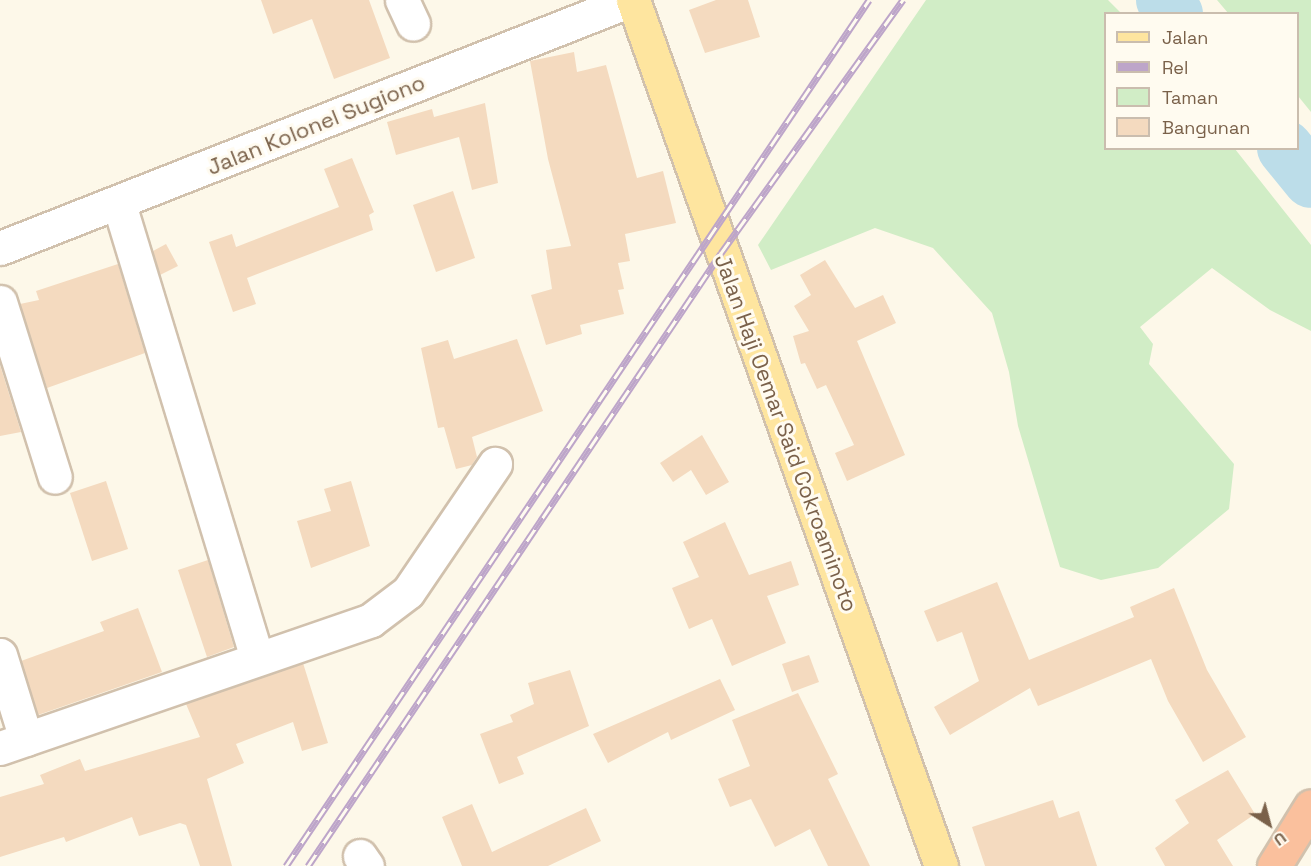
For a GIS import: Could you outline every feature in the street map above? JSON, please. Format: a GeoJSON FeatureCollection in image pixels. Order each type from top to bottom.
{"type":"FeatureCollection","features":[{"type":"Feature","properties":{"kind":"highway"},"geometry":{"type":"LineString","coordinates":[[1274,866],[1311,807]]}},
{"type":"Feature","properties":{"kind":"main road","name":"Jalan Haji Oemar Said Cokroaminoto"},"geometry":{"type":"LineString","coordinates":[[632,0],[941,866]]}},
{"type":"Feature","properties":{"kind":"street","name":"Jalan Kolonel Sugiono"},"geometry":{"type":"LineString","coordinates":[[0,248],[119,204],[632,0]]}},
{"type":"Feature","properties":{"kind":"street"},"geometry":{"type":"LineString","coordinates":[[119,204],[257,658]]}},
{"type":"Feature","properties":{"kind":"street"},"geometry":{"type":"LineString","coordinates":[[0,302],[55,477]]}},
{"type":"Feature","properties":{"kind":"street"},"geometry":{"type":"LineString","coordinates":[[0,655],[13,743],[257,658],[345,630],[391,608],[408,592],[495,464]]}},
{"type":"Feature","properties":{"kind":"green space"},"geometry":{"type":"Polygon","coordinates":[[[926,0],[1108,0],[1120,12],[1104,12],[1104,150],[1236,150],[1311,245],[1311,331],[1270,310],[1212,268],[1140,327],[1153,344],[1149,364],[1234,464],[1229,509],[1158,568],[1101,580],[1060,567],[1018,426],[1009,372],[992,313],[933,248],[875,228],[771,270],[758,245],[926,0]]]}},
{"type":"Feature","properties":{"kind":"green space"},"geometry":{"type":"Polygon","coordinates":[[[1217,0],[1311,0],[1311,112],[1299,97],[1299,12],[1227,12],[1217,0]]]}},
{"type":"Feature","properties":{"kind":"building"},"geometry":{"type":"Polygon","coordinates":[[[261,0],[369,0],[390,58],[334,79],[312,19],[273,34],[261,0]]]}},
{"type":"Feature","properties":{"kind":"building"},"geometry":{"type":"Polygon","coordinates":[[[716,0],[748,0],[760,37],[705,53],[689,10],[716,0]]]}},
{"type":"Feature","properties":{"kind":"building"},"geometry":{"type":"Polygon","coordinates":[[[574,52],[577,72],[606,65],[637,178],[663,171],[676,223],[625,234],[630,261],[618,263],[624,289],[618,290],[624,314],[580,325],[582,334],[546,345],[531,295],[552,289],[546,250],[571,246],[548,159],[530,61],[574,52]]]}},
{"type":"Feature","properties":{"kind":"building"},"geometry":{"type":"Polygon","coordinates":[[[485,103],[498,183],[472,190],[459,137],[396,155],[387,122],[432,109],[434,117],[485,103]]]}},
{"type":"Feature","properties":{"kind":"building"},"geometry":{"type":"Polygon","coordinates":[[[352,158],[374,212],[369,215],[373,230],[247,278],[256,304],[233,312],[209,242],[232,234],[236,247],[339,207],[324,169],[352,158]]]}},
{"type":"Feature","properties":{"kind":"building"},"geometry":{"type":"Polygon","coordinates":[[[453,191],[475,258],[436,272],[413,205],[453,191]]]}},
{"type":"Feature","properties":{"kind":"building"},"geometry":{"type":"Polygon","coordinates":[[[166,244],[178,266],[160,275],[153,251],[166,244]]]}},
{"type":"Feature","properties":{"kind":"building"},"geometry":{"type":"Polygon","coordinates":[[[825,260],[855,308],[883,295],[896,323],[857,341],[905,455],[847,481],[835,453],[854,445],[826,385],[817,389],[805,363],[801,364],[793,336],[809,331],[794,306],[811,295],[800,275],[825,260]]]}},
{"type":"Feature","properties":{"kind":"building"},"geometry":{"type":"Polygon","coordinates":[[[118,264],[145,353],[47,388],[20,304],[39,300],[36,291],[118,264]]]}},
{"type":"Feature","properties":{"kind":"building"},"geometry":{"type":"Polygon","coordinates":[[[517,339],[543,411],[472,437],[477,457],[472,465],[456,469],[444,427],[438,428],[421,348],[448,340],[454,359],[517,339]]]}},
{"type":"Feature","properties":{"kind":"building"},"geometry":{"type":"Polygon","coordinates":[[[0,365],[21,432],[0,436],[0,365]]]}},
{"type":"Feature","properties":{"kind":"building"},"geometry":{"type":"Polygon","coordinates":[[[702,435],[729,482],[706,495],[691,470],[673,482],[660,463],[702,435]]]}},
{"type":"Feature","properties":{"kind":"building"},"geometry":{"type":"Polygon","coordinates":[[[106,481],[128,549],[92,561],[70,493],[106,481]]]}},
{"type":"Feature","properties":{"kind":"building"},"geometry":{"type":"Polygon","coordinates":[[[351,481],[370,546],[311,568],[297,521],[331,511],[324,489],[351,481]]]}},
{"type":"Feature","properties":{"kind":"building"},"geometry":{"type":"Polygon","coordinates":[[[725,522],[749,575],[791,561],[799,585],[767,596],[786,643],[732,666],[712,619],[689,629],[672,588],[699,577],[683,542],[725,522]]]}},
{"type":"Feature","properties":{"kind":"building"},"geometry":{"type":"Polygon","coordinates":[[[208,560],[234,647],[207,657],[178,570],[208,560]]]}},
{"type":"Feature","properties":{"kind":"building"},"geometry":{"type":"Polygon","coordinates":[[[997,582],[1029,660],[1134,617],[1130,607],[1174,588],[1207,670],[1246,737],[1203,762],[1168,701],[1151,659],[1038,706],[1030,688],[950,735],[934,707],[979,681],[962,632],[937,642],[924,611],[997,582]]]}},
{"type":"Feature","properties":{"kind":"building"},"geometry":{"type":"Polygon","coordinates":[[[138,608],[162,672],[38,715],[21,661],[104,631],[100,622],[138,608]]]}},
{"type":"Feature","properties":{"kind":"building"},"geometry":{"type":"Polygon","coordinates":[[[809,655],[819,682],[792,692],[782,664],[809,655]]]}},
{"type":"Feature","properties":{"kind":"building"},"geometry":{"type":"Polygon","coordinates":[[[303,663],[328,743],[302,751],[293,722],[236,744],[244,763],[207,779],[232,866],[200,866],[186,825],[180,823],[139,836],[132,817],[66,842],[64,837],[0,857],[0,797],[44,784],[40,775],[80,759],[85,771],[200,737],[186,704],[303,663]]]}},
{"type":"Feature","properties":{"kind":"building"},"geometry":{"type":"Polygon","coordinates":[[[570,670],[589,726],[517,757],[524,774],[499,784],[480,734],[513,722],[510,715],[534,704],[528,683],[570,670]]]}},
{"type":"Feature","properties":{"kind":"building"},"geometry":{"type":"Polygon","coordinates":[[[720,679],[735,710],[671,740],[668,732],[608,763],[593,734],[720,679]]]}},
{"type":"Feature","properties":{"kind":"building"},"geometry":{"type":"Polygon","coordinates":[[[798,693],[838,774],[828,779],[870,866],[828,866],[810,829],[775,847],[751,799],[730,807],[718,779],[750,766],[732,720],[798,693]]]}},
{"type":"Feature","properties":{"kind":"building"},"geometry":{"type":"Polygon","coordinates":[[[1228,770],[1255,814],[1217,840],[1233,866],[1165,866],[1155,848],[1189,823],[1175,800],[1228,770]]]}},
{"type":"Feature","properties":{"kind":"building"},"geometry":{"type":"Polygon","coordinates":[[[1053,800],[1059,818],[1079,811],[1097,866],[985,866],[972,827],[1053,800]]]}},
{"type":"Feature","properties":{"kind":"building"},"geometry":{"type":"Polygon","coordinates":[[[472,804],[492,852],[586,808],[601,841],[548,866],[462,866],[442,817],[472,804]]]}},
{"type":"Feature","properties":{"kind":"waterway"},"geometry":{"type":"LineString","coordinates":[[1164,0],[1173,12]]}},
{"type":"Feature","properties":{"kind":"waterway"},"geometry":{"type":"LineString","coordinates":[[1287,150],[1311,180]]}},
{"type":"Feature","properties":{"kind":"railway"},"geometry":{"type":"LineString","coordinates":[[286,866],[869,0]]}},
{"type":"Feature","properties":{"kind":"railway"},"geometry":{"type":"LineString","coordinates":[[308,866],[721,253],[903,0]]}}]}
